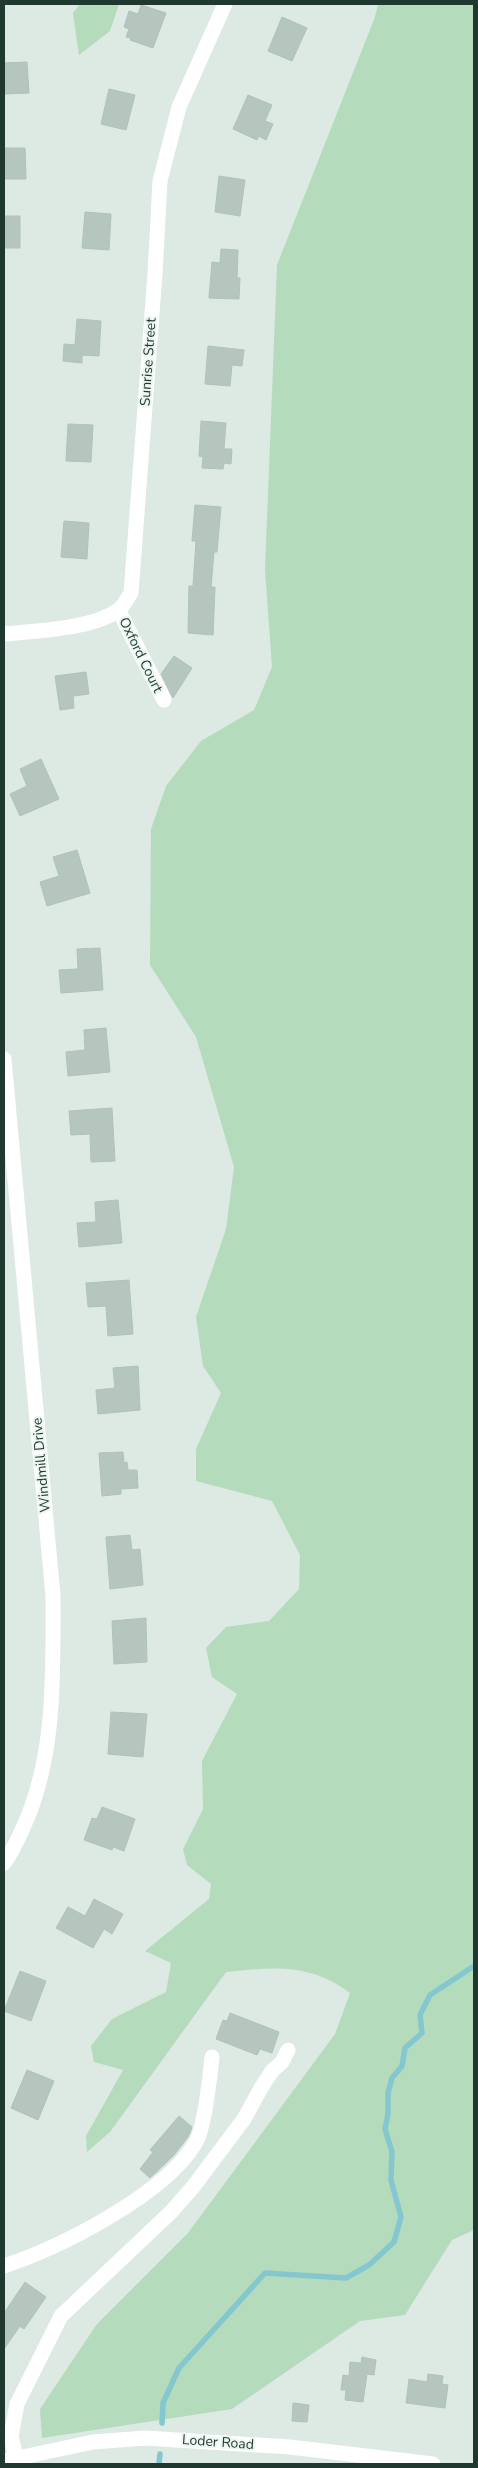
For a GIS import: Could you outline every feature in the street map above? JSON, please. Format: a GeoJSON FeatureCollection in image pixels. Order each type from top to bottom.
{"type":"FeatureCollection","features":[{"type":"Feature","properties":{"kind":"street","name":"Sunrise Street"},"geometry":{"type":"LineString","coordinates":[[119,611],[131,593],[155,274],[160,181],[179,107],[225,4]]}},
{"type":"Feature","properties":{"kind":"street"},"geometry":{"type":"LineString","coordinates":[[4,634],[44,631],[98,620],[119,611]]}},
{"type":"Feature","properties":{"kind":"street","name":"Oxford Court"},"geometry":{"type":"LineString","coordinates":[[119,611],[164,700]]}},
{"type":"Feature","properties":{"kind":"street","name":"Windmill Drive"},"geometry":{"type":"LineString","coordinates":[[4,1059],[53,1596],[53,1659],[42,1774],[34,1804],[10,1856],[4,1863]]}},
{"type":"Feature","properties":{"kind":"street"},"geometry":{"type":"LineString","coordinates":[[10,2459],[11,2436],[17,2404],[61,2316],[171,2212],[193,2187],[244,2119],[261,2088],[272,2071],[282,2062],[288,2050]]}},
{"type":"Feature","properties":{"kind":"street"},"geometry":{"type":"LineString","coordinates":[[4,2266],[106,2220],[180,2166],[197,2140],[212,2056]]}},
{"type":"Feature","properties":{"kind":"street","name":"Loder Road"},"geometry":{"type":"LineString","coordinates":[[10,2459],[93,2442],[145,2438],[290,2447],[433,2464]]}},
{"type":"Feature","properties":{"kind":"green space"},"geometry":{"type":"Polygon","coordinates":[[[80,4],[119,4],[110,31],[79,55],[73,13],[80,4]]]}},
{"type":"Feature","properties":{"kind":"green space"},"geometry":{"type":"Polygon","coordinates":[[[378,4],[474,4],[474,2230],[452,2240],[405,2315],[360,2321],[232,2409],[42,2438],[40,2409],[97,2324],[188,2233],[335,2034],[350,1993],[320,1976],[291,1969],[226,1972],[110,2132],[87,2152],[86,2136],[123,2070],[94,2062],[91,2046],[112,2019],[166,1992],[171,1963],[145,1951],[209,1899],[211,1884],[187,1865],[183,1849],[203,1809],[202,1761],[237,1694],[212,1677],[206,1648],[226,1627],[269,1621],[299,1589],[300,1555],[272,1501],[196,1481],[196,1449],[221,1393],[203,1366],[196,1317],[226,1229],[234,1167],[196,1037],[150,965],[151,829],[166,786],[201,741],[254,710],[272,667],[265,570],[277,265],[375,17],[378,4]]]}},
{"type":"Feature","properties":{"kind":"building"},"geometry":{"type":"Polygon","coordinates":[[[141,5],[166,13],[153,48],[126,37],[129,29],[124,27],[129,11],[138,14],[141,5]]]}},
{"type":"Feature","properties":{"kind":"building"},"geometry":{"type":"Polygon","coordinates":[[[282,17],[307,28],[292,61],[268,51],[282,17]]]}},
{"type":"Feature","properties":{"kind":"building"},"geometry":{"type":"Polygon","coordinates":[[[27,62],[29,93],[5,94],[4,63],[27,62]]]}},
{"type":"Feature","properties":{"kind":"building"},"geometry":{"type":"Polygon","coordinates":[[[109,89],[135,95],[126,130],[101,124],[109,89]]]}},
{"type":"Feature","properties":{"kind":"building"},"geometry":{"type":"Polygon","coordinates":[[[248,95],[272,105],[265,121],[273,124],[266,140],[259,136],[257,140],[233,129],[248,95]]]}},
{"type":"Feature","properties":{"kind":"building"},"geometry":{"type":"Polygon","coordinates":[[[4,148],[25,148],[26,179],[4,179],[4,148]]]}},
{"type":"Feature","properties":{"kind":"building"},"geometry":{"type":"Polygon","coordinates":[[[219,176],[245,180],[240,216],[215,212],[219,176]]]}},
{"type":"Feature","properties":{"kind":"building"},"geometry":{"type":"Polygon","coordinates":[[[85,212],[111,214],[109,250],[82,248],[85,212]]]}},
{"type":"Feature","properties":{"kind":"building"},"geometry":{"type":"Polygon","coordinates":[[[4,216],[20,216],[20,248],[4,248],[4,216]]]}},
{"type":"Feature","properties":{"kind":"building"},"geometry":{"type":"Polygon","coordinates":[[[221,249],[238,250],[237,278],[240,278],[239,299],[209,298],[212,262],[220,263],[221,249]]]}},
{"type":"Feature","properties":{"kind":"building"},"geometry":{"type":"Polygon","coordinates":[[[77,319],[101,321],[99,356],[82,355],[82,363],[63,361],[64,344],[75,345],[77,319]]]}},
{"type":"Feature","properties":{"kind":"building"},"geometry":{"type":"Polygon","coordinates":[[[208,346],[244,350],[242,366],[232,365],[230,386],[205,384],[208,346]]]}},
{"type":"Feature","properties":{"kind":"building"},"geometry":{"type":"Polygon","coordinates":[[[201,421],[226,423],[224,449],[232,449],[231,464],[224,463],[223,469],[202,468],[203,457],[199,456],[201,421]]]}},
{"type":"Feature","properties":{"kind":"building"},"geometry":{"type":"Polygon","coordinates":[[[68,424],[93,425],[91,462],[66,461],[68,424]]]}},
{"type":"Feature","properties":{"kind":"building"},"geometry":{"type":"Polygon","coordinates":[[[195,505],[221,507],[217,552],[214,552],[211,587],[215,587],[213,635],[188,633],[189,586],[193,586],[196,541],[192,541],[195,505]]]}},
{"type":"Feature","properties":{"kind":"building"},"geometry":{"type":"Polygon","coordinates":[[[64,521],[89,523],[87,559],[61,557],[64,521]]]}},
{"type":"Feature","properties":{"kind":"building"},"geometry":{"type":"Polygon","coordinates":[[[174,656],[192,668],[173,698],[161,674],[174,656]]]}},
{"type":"Feature","properties":{"kind":"building"},"geometry":{"type":"Polygon","coordinates":[[[86,672],[89,694],[73,696],[74,708],[60,710],[55,676],[86,672]]]}},
{"type":"Feature","properties":{"kind":"building"},"geometry":{"type":"Polygon","coordinates":[[[41,759],[59,799],[20,816],[10,794],[27,786],[20,769],[41,759]]]}},
{"type":"Feature","properties":{"kind":"building"},"geometry":{"type":"Polygon","coordinates":[[[77,850],[90,893],[47,906],[40,882],[59,876],[53,857],[77,850]]]}},
{"type":"Feature","properties":{"kind":"building"},"geometry":{"type":"Polygon","coordinates":[[[100,948],[103,990],[61,993],[59,970],[78,969],[77,949],[100,948]]]}},
{"type":"Feature","properties":{"kind":"building"},"geometry":{"type":"Polygon","coordinates":[[[106,1028],[110,1072],[68,1076],[66,1052],[85,1050],[84,1030],[106,1028]]]}},
{"type":"Feature","properties":{"kind":"building"},"geometry":{"type":"Polygon","coordinates":[[[112,1108],[115,1161],[91,1162],[90,1134],[71,1135],[69,1111],[112,1108]]]}},
{"type":"Feature","properties":{"kind":"building"},"geometry":{"type":"Polygon","coordinates":[[[118,1200],[122,1243],[79,1247],[77,1223],[96,1222],[95,1202],[118,1200]]]}},
{"type":"Feature","properties":{"kind":"building"},"geometry":{"type":"Polygon","coordinates":[[[129,1280],[133,1334],[108,1336],[106,1306],[88,1307],[86,1283],[129,1280]]]}},
{"type":"Feature","properties":{"kind":"building"},"geometry":{"type":"Polygon","coordinates":[[[138,1366],[140,1410],[98,1414],[96,1390],[115,1388],[113,1368],[138,1366]]]}},
{"type":"Feature","properties":{"kind":"building"},"geometry":{"type":"Polygon","coordinates":[[[123,1452],[124,1463],[127,1462],[128,1470],[137,1470],[138,1488],[121,1489],[121,1494],[102,1496],[99,1453],[123,1452]]]}},
{"type":"Feature","properties":{"kind":"building"},"geometry":{"type":"Polygon","coordinates":[[[130,1535],[132,1550],[140,1549],[143,1585],[110,1589],[106,1537],[130,1535]]]}},
{"type":"Feature","properties":{"kind":"building"},"geometry":{"type":"Polygon","coordinates":[[[146,1618],[147,1662],[114,1664],[112,1621],[146,1618]]]}},
{"type":"Feature","properties":{"kind":"building"},"geometry":{"type":"Polygon","coordinates":[[[111,1712],[147,1714],[143,1757],[108,1754],[111,1712]]]}},
{"type":"Feature","properties":{"kind":"building"},"geometry":{"type":"Polygon","coordinates":[[[102,1807],[135,1819],[124,1851],[113,1847],[112,1850],[84,1840],[92,1818],[97,1819],[102,1807]]]}},
{"type":"Feature","properties":{"kind":"building"},"geometry":{"type":"Polygon","coordinates":[[[94,1899],[123,1914],[112,1934],[104,1929],[93,1948],[56,1928],[68,1907],[85,1916],[94,1899]]]}},
{"type":"Feature","properties":{"kind":"building"},"geometry":{"type":"Polygon","coordinates":[[[20,1971],[46,1981],[31,2021],[4,2011],[20,1971]]]}},
{"type":"Feature","properties":{"kind":"building"},"geometry":{"type":"Polygon","coordinates":[[[230,2013],[279,2032],[272,2053],[260,2049],[257,2055],[216,2039],[223,2020],[227,2021],[230,2013]]]}},
{"type":"Feature","properties":{"kind":"building"},"geometry":{"type":"Polygon","coordinates":[[[27,2070],[54,2081],[38,2120],[11,2108],[27,2070]]]}},
{"type":"Feature","properties":{"kind":"building"},"geometry":{"type":"Polygon","coordinates":[[[179,2116],[192,2127],[188,2137],[174,2155],[150,2178],[140,2169],[153,2152],[150,2150],[179,2116]]]}},
{"type":"Feature","properties":{"kind":"building"},"geometry":{"type":"Polygon","coordinates":[[[25,2282],[46,2297],[24,2329],[20,2326],[4,2349],[4,2313],[25,2282]]]}},
{"type":"Feature","properties":{"kind":"building"},"geometry":{"type":"Polygon","coordinates":[[[362,2357],[376,2360],[374,2375],[367,2374],[363,2402],[345,2400],[346,2390],[341,2390],[343,2375],[349,2376],[350,2362],[361,2363],[362,2357]]]}},
{"type":"Feature","properties":{"kind":"building"},"geometry":{"type":"Polygon","coordinates":[[[428,2374],[443,2376],[442,2384],[448,2385],[445,2408],[406,2403],[409,2379],[427,2382],[428,2374]]]}},
{"type":"Feature","properties":{"kind":"building"},"geometry":{"type":"Polygon","coordinates":[[[293,2403],[309,2405],[307,2422],[292,2421],[293,2403]]]}},
{"type":"Feature","properties":{"kind":"waterway"},"geometry":{"type":"LineString","coordinates":[[162,2423],[163,2403],[179,2368],[265,2273],[346,2278],[369,2265],[394,2242],[401,2217],[391,2180],[392,2152],[385,2129],[388,2114],[388,2093],[392,2078],[402,2066],[405,2048],[422,2033],[420,2015],[430,1995],[474,1966]]}},
{"type":"Feature","properties":{"kind":"waterway"},"geometry":{"type":"LineString","coordinates":[[159,2464],[160,2454]]}}]}
